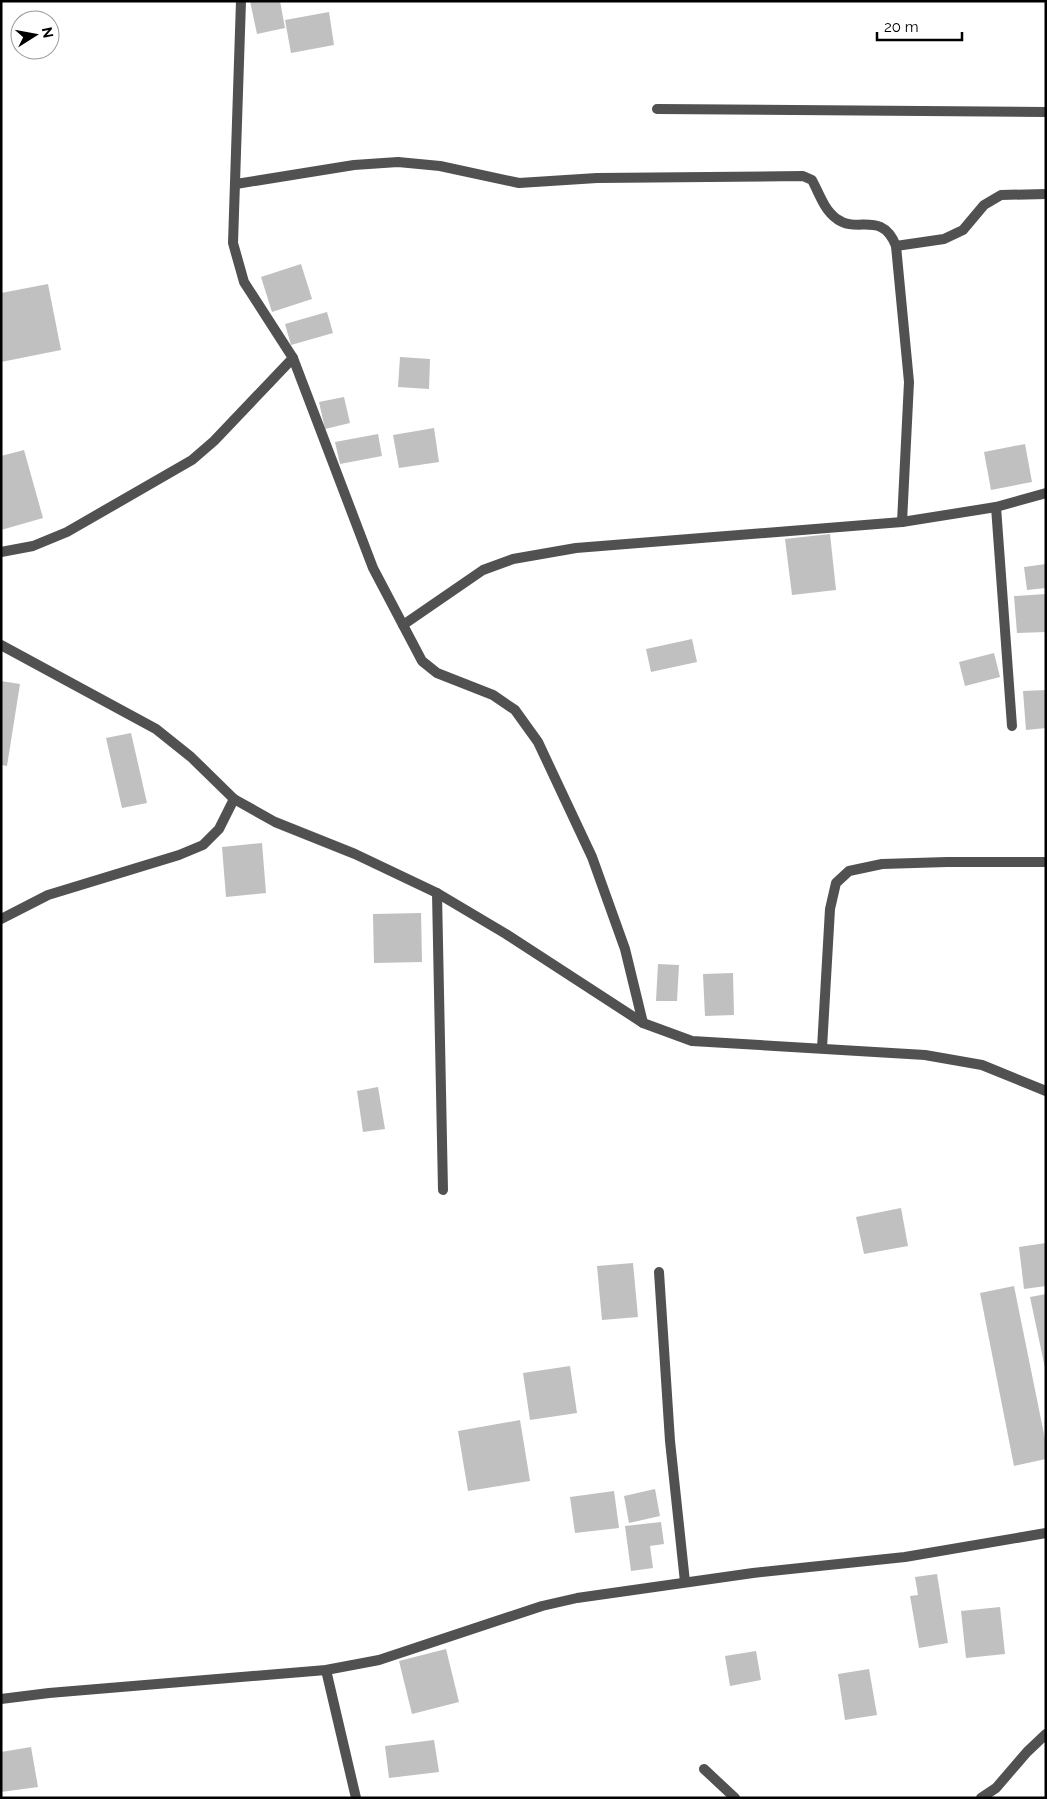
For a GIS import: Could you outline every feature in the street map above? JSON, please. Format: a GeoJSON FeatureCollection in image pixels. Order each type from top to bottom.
{"type":"FeatureCollection","features":[{"type":"Feature","properties":{"kind":"street"},"geometry":{"type":"LineString","coordinates":[[241,1],[234,243],[239,269],[244,282],[293,358],[373,568],[422,661],[437,673],[500,700],[515,710],[538,742],[592,857],[625,949],[643,1023]]}},
{"type":"Feature","properties":{"kind":"street"},"geometry":{"type":"LineString","coordinates":[[657,109],[1046,112]]}},
{"type":"Feature","properties":{"kind":"street"},"geometry":{"type":"LineString","coordinates":[[236,184],[354,165],[398,162],[440,166],[519,183],[597,178],[803,176],[812,180],[828,212],[839,221],[885,228],[892,234],[896,246],[909,382],[902,522]]}},
{"type":"Feature","properties":{"kind":"street"},"geometry":{"type":"LineString","coordinates":[[896,246],[944,239],[963,230],[984,205],[1002,195],[1046,194]]}},
{"type":"Feature","properties":{"kind":"street"},"geometry":{"type":"LineString","coordinates":[[1,552],[33,546],[67,532],[192,460],[214,441],[293,358]]}},
{"type":"Feature","properties":{"kind":"street"},"geometry":{"type":"LineString","coordinates":[[403,625],[483,570],[512,559],[576,548],[902,522],[996,507],[1046,493]]}},
{"type":"Feature","properties":{"kind":"street"},"geometry":{"type":"LineString","coordinates":[[996,507],[1012,726]]}},
{"type":"Feature","properties":{"kind":"street"},"geometry":{"type":"LineString","coordinates":[[1,645],[156,730],[191,757],[234,799],[276,822],[355,854],[438,893],[506,934],[643,1023],[692,1041],[925,1055],[982,1065],[1046,1091]]}},
{"type":"Feature","properties":{"kind":"street"},"geometry":{"type":"LineString","coordinates":[[1,919],[48,895],[179,855],[203,844],[219,828],[234,799]]}},
{"type":"Feature","properties":{"kind":"street"},"geometry":{"type":"LineString","coordinates":[[822,1048],[830,909],[836,883],[849,871],[882,864],[1046,862]]}},
{"type":"Feature","properties":{"kind":"street"},"geometry":{"type":"LineString","coordinates":[[438,893],[444,1190]]}},
{"type":"Feature","properties":{"kind":"street"},"geometry":{"type":"LineString","coordinates":[[659,1272],[670,1441],[685,1582]]}},
{"type":"Feature","properties":{"kind":"street"},"geometry":{"type":"LineString","coordinates":[[1,1699],[50,1693],[326,1670],[379,1660],[542,1606],[614,1591],[905,1557],[1046,1533]]}},
{"type":"Feature","properties":{"kind":"street"},"geometry":{"type":"LineString","coordinates":[[326,1670],[356,1798]]}},
{"type":"Feature","properties":{"kind":"street"},"geometry":{"type":"LineString","coordinates":[[981,1798],[996,1788],[1027,1752],[1046,1734]]}},
{"type":"Feature","properties":{"kind":"street"},"geometry":{"type":"LineString","coordinates":[[704,1769],[735,1798]]}},
{"type":"Feature","properties":{"kind":"building"},"geometry":{"type":"Polygon","coordinates":[[[250,1],[280,1],[285,28],[257,34],[250,1]]]}},
{"type":"Feature","properties":{"kind":"building"},"geometry":{"type":"Polygon","coordinates":[[[329,12],[334,45],[291,53],[285,20],[329,12]]]}},
{"type":"Feature","properties":{"kind":"building"},"geometry":{"type":"Polygon","coordinates":[[[301,264],[312,299],[272,312],[261,277],[301,264]]]}},
{"type":"Feature","properties":{"kind":"building"},"geometry":{"type":"Polygon","coordinates":[[[48,284],[61,350],[1,362],[1,293],[48,284]]]}},
{"type":"Feature","properties":{"kind":"building"},"geometry":{"type":"Polygon","coordinates":[[[327,312],[333,333],[291,345],[285,324],[327,312]]]}},
{"type":"Feature","properties":{"kind":"building"},"geometry":{"type":"Polygon","coordinates":[[[400,357],[430,359],[429,389],[398,387],[400,357]]]}},
{"type":"Feature","properties":{"kind":"building"},"geometry":{"type":"Polygon","coordinates":[[[344,397],[350,423],[325,429],[319,402],[344,397]]]}},
{"type":"Feature","properties":{"kind":"building"},"geometry":{"type":"Polygon","coordinates":[[[434,428],[439,462],[399,468],[393,435],[434,428]]]}},
{"type":"Feature","properties":{"kind":"building"},"geometry":{"type":"Polygon","coordinates":[[[378,434],[382,456],[340,464],[335,442],[378,434]]]}},
{"type":"Feature","properties":{"kind":"building"},"geometry":{"type":"Polygon","coordinates":[[[1025,444],[1032,482],[991,490],[984,452],[1025,444]]]}},
{"type":"Feature","properties":{"kind":"building"},"geometry":{"type":"Polygon","coordinates":[[[24,450],[43,518],[1,530],[1,456],[24,450]]]}},
{"type":"Feature","properties":{"kind":"building"},"geometry":{"type":"Polygon","coordinates":[[[830,534],[836,590],[792,595],[785,539],[830,534]]]}},
{"type":"Feature","properties":{"kind":"building"},"geometry":{"type":"Polygon","coordinates":[[[1046,564],[1046,588],[1027,590],[1024,567],[1046,564]]]}},
{"type":"Feature","properties":{"kind":"building"},"geometry":{"type":"Polygon","coordinates":[[[1046,594],[1046,632],[1017,633],[1014,596],[1046,594]]]}},
{"type":"Feature","properties":{"kind":"building"},"geometry":{"type":"Polygon","coordinates":[[[692,639],[697,662],[651,672],[646,649],[692,639]]]}},
{"type":"Feature","properties":{"kind":"building"},"geometry":{"type":"Polygon","coordinates":[[[994,653],[1000,677],[965,686],[959,662],[994,653]]]}},
{"type":"Feature","properties":{"kind":"building"},"geometry":{"type":"Polygon","coordinates":[[[1,681],[20,684],[7,766],[1,765],[1,681]]]}},
{"type":"Feature","properties":{"kind":"building"},"geometry":{"type":"Polygon","coordinates":[[[1046,690],[1046,728],[1026,730],[1023,691],[1046,690]]]}},
{"type":"Feature","properties":{"kind":"building"},"geometry":{"type":"Polygon","coordinates":[[[131,733],[147,803],[122,808],[106,738],[131,733]]]}},
{"type":"Feature","properties":{"kind":"building"},"geometry":{"type":"Polygon","coordinates":[[[262,843],[266,893],[226,897],[222,847],[262,843]]]}},
{"type":"Feature","properties":{"kind":"building"},"geometry":{"type":"Polygon","coordinates":[[[421,913],[422,962],[374,963],[373,914],[421,913]]]}},
{"type":"Feature","properties":{"kind":"building"},"geometry":{"type":"Polygon","coordinates":[[[658,964],[679,965],[677,1001],[656,1001],[658,964]]]}},
{"type":"Feature","properties":{"kind":"building"},"geometry":{"type":"Polygon","coordinates":[[[733,973],[734,1015],[705,1016],[703,974],[733,973]]]}},
{"type":"Feature","properties":{"kind":"building"},"geometry":{"type":"Polygon","coordinates":[[[378,1087],[385,1129],[363,1132],[357,1091],[378,1087]]]}},
{"type":"Feature","properties":{"kind":"building"},"geometry":{"type":"Polygon","coordinates":[[[901,1208],[908,1246],[864,1254],[856,1217],[901,1208]]]}},
{"type":"Feature","properties":{"kind":"building"},"geometry":{"type":"Polygon","coordinates":[[[1046,1243],[1046,1286],[1024,1289],[1019,1247],[1046,1243]]]}},
{"type":"Feature","properties":{"kind":"building"},"geometry":{"type":"Polygon","coordinates":[[[633,1263],[638,1317],[602,1320],[597,1266],[633,1263]]]}},
{"type":"Feature","properties":{"kind":"building"},"geometry":{"type":"Polygon","coordinates":[[[1014,1286],[1046,1444],[1046,1459],[1014,1466],[980,1293],[1014,1286]]]}},
{"type":"Feature","properties":{"kind":"building"},"geometry":{"type":"Polygon","coordinates":[[[1046,1294],[1046,1367],[1045,1368],[1030,1297],[1046,1294]]]}},
{"type":"Feature","properties":{"kind":"building"},"geometry":{"type":"Polygon","coordinates":[[[570,1366],[577,1413],[530,1420],[523,1373],[570,1366]]]}},
{"type":"Feature","properties":{"kind":"building"},"geometry":{"type":"Polygon","coordinates":[[[520,1420],[530,1481],[468,1491],[458,1431],[520,1420]]]}},
{"type":"Feature","properties":{"kind":"building"},"geometry":{"type":"Polygon","coordinates":[[[655,1489],[660,1516],[629,1523],[624,1496],[655,1489]]]}},
{"type":"Feature","properties":{"kind":"building"},"geometry":{"type":"Polygon","coordinates":[[[614,1491],[619,1528],[575,1533],[570,1497],[614,1491]]]}},
{"type":"Feature","properties":{"kind":"building"},"geometry":{"type":"Polygon","coordinates":[[[661,1522],[664,1544],[650,1546],[653,1568],[631,1571],[625,1526],[661,1522]]]}},
{"type":"Feature","properties":{"kind":"building"},"geometry":{"type":"Polygon","coordinates":[[[937,1574],[948,1643],[919,1648],[910,1596],[918,1595],[915,1577],[937,1574]]]}},
{"type":"Feature","properties":{"kind":"building"},"geometry":{"type":"Polygon","coordinates":[[[1000,1607],[1005,1654],[966,1658],[961,1611],[1000,1607]]]}},
{"type":"Feature","properties":{"kind":"building"},"geometry":{"type":"Polygon","coordinates":[[[446,1649],[459,1702],[412,1714],[399,1661],[446,1649]]]}},
{"type":"Feature","properties":{"kind":"building"},"geometry":{"type":"Polygon","coordinates":[[[756,1651],[761,1680],[730,1686],[725,1656],[756,1651]]]}},
{"type":"Feature","properties":{"kind":"building"},"geometry":{"type":"Polygon","coordinates":[[[869,1669],[877,1715],[845,1720],[838,1674],[869,1669]]]}},
{"type":"Feature","properties":{"kind":"building"},"geometry":{"type":"Polygon","coordinates":[[[434,1740],[439,1772],[389,1778],[385,1746],[434,1740]]]}},
{"type":"Feature","properties":{"kind":"building"},"geometry":{"type":"Polygon","coordinates":[[[31,1747],[38,1787],[1,1792],[1,1752],[31,1747]]]}}]}
